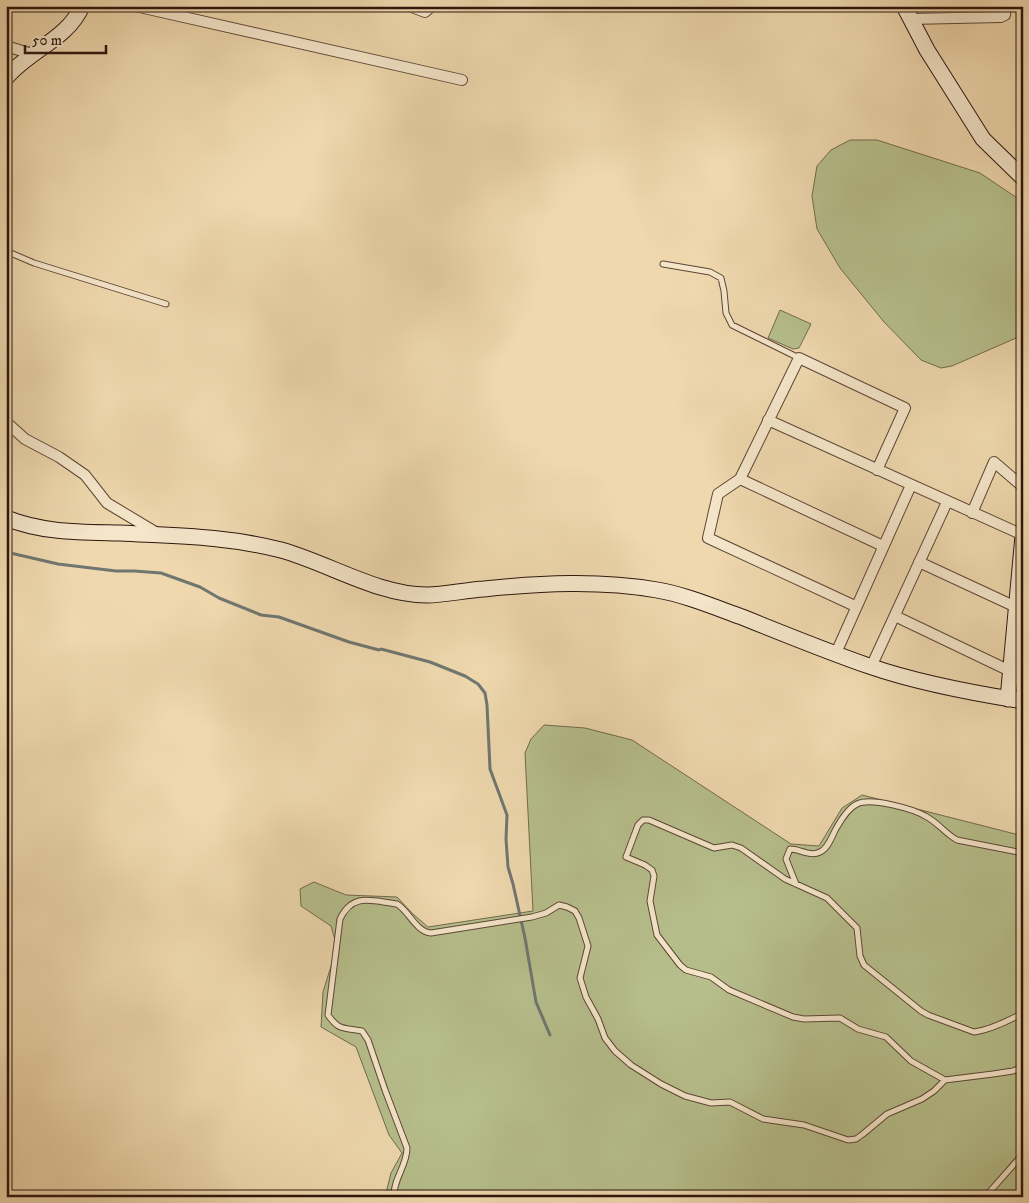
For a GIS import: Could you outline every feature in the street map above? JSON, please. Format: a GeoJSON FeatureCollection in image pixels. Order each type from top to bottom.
{"type":"FeatureCollection","features":[{"type":"Feature","properties":{"kind":"street"},"geometry":{"type":"LineString","coordinates":[[6,78],[32,54],[66,29],[79,14],[82,6]]}},
{"type":"Feature","properties":{"kind":"street"},"geometry":{"type":"LineString","coordinates":[[135,6],[462,80]]}},
{"type":"Feature","properties":{"kind":"street"},"geometry":{"type":"LineString","coordinates":[[408,6],[425,12],[432,6]]}},
{"type":"Feature","properties":{"kind":"street"},"geometry":{"type":"LineString","coordinates":[[1006,6],[1005,15],[1001,17],[907,12],[926,50],[982,139],[1023,178]]}},
{"type":"Feature","properties":{"kind":"street"},"geometry":{"type":"LineString","coordinates":[[6,46],[32,54]]}},
{"type":"Feature","properties":{"kind":"street"},"geometry":{"type":"LineString","coordinates":[[855,606],[708,538],[718,494],[740,479],[799,358],[905,408],[877,470]]}},
{"type":"Feature","properties":{"kind":"street"},"geometry":{"type":"LineString","coordinates":[[6,416],[17,432]]}},
{"type":"Feature","properties":{"kind":"street"},"geometry":{"type":"LineString","coordinates":[[6,518],[28,526],[45,529],[233,539],[285,551],[374,584],[426,595],[486,588],[564,583],[615,585],[657,590],[720,609],[872,667],[922,681],[1015,700],[1010,671],[1023,536],[768,420]]}},
{"type":"Feature","properties":{"kind":"street"},"geometry":{"type":"LineString","coordinates":[[6,422],[25,439],[59,457],[86,475],[107,503],[160,535]]}},
{"type":"Feature","properties":{"kind":"street"},"geometry":{"type":"LineString","coordinates":[[972,513],[994,462],[1023,487]]}},
{"type":"Feature","properties":{"kind":"street"},"geometry":{"type":"LineString","coordinates":[[740,479],[883,546]]}},
{"type":"Feature","properties":{"kind":"street"},"geometry":{"type":"LineString","coordinates":[[836,653],[855,606],[910,486]]}},
{"type":"Feature","properties":{"kind":"street"},"geometry":{"type":"LineString","coordinates":[[872,667],[947,502]]}},
{"type":"Feature","properties":{"kind":"street"},"geometry":{"type":"LineString","coordinates":[[920,562],[1016,607]]}},
{"type":"Feature","properties":{"kind":"street"},"geometry":{"type":"LineString","coordinates":[[894,616],[1010,671]]}},
{"type":"Feature","properties":{"kind":"lane"},"geometry":{"type":"LineString","coordinates":[[6,251],[34,263],[166,304]]}},
{"type":"Feature","properties":{"kind":"lane"},"geometry":{"type":"LineString","coordinates":[[663,264],[710,272],[721,278],[726,312],[732,325],[799,358]]}},
{"type":"Feature","properties":{"kind":"lane"},"geometry":{"type":"LineString","coordinates":[[796,884],[786,859],[790,849],[806,854],[818,853],[824,849],[849,810],[856,804],[866,802],[876,802],[910,810],[928,817],[950,837],[957,840],[1023,853]]}},
{"type":"Feature","properties":{"kind":"lane"},"geometry":{"type":"LineString","coordinates":[[1023,1013],[1010,1020],[974,1032],[921,1011],[864,965],[860,956],[857,928],[827,898],[786,879],[741,848],[732,845],[714,848],[649,820],[643,820],[638,825],[626,857],[652,870],[654,876],[650,901],[657,935],[686,970],[711,977],[729,990],[793,1017],[804,1019],[840,1018],[858,1029],[882,1035],[911,1061],[945,1080],[1013,1071],[1023,1067]]}},
{"type":"Feature","properties":{"kind":"lane"},"geometry":{"type":"LineString","coordinates":[[394,1197],[395,1184],[408,1155],[407,1148],[368,1040],[362,1031],[339,1027],[328,1015],[340,919],[344,909],[354,901],[396,904],[402,907],[426,932],[532,917],[546,913],[559,905],[567,906],[576,911],[588,946],[580,978],[605,1038],[630,1065],[684,1096],[711,1103],[730,1102],[763,1119],[804,1125],[848,1140],[863,1134],[887,1114],[922,1099],[945,1080]]}},
{"type":"Feature","properties":{"kind":"lane"},"geometry":{"type":"LineString","coordinates":[[985,1197],[1023,1154]]}},
{"type":"Feature","properties":{"kind":"green space"},"geometry":{"type":"Polygon","coordinates":[[[850,140],[877,140],[980,173],[1023,202],[1023,335],[952,366],[941,368],[921,360],[884,322],[840,268],[817,229],[812,196],[817,166],[831,150],[850,140]]]}},
{"type":"Feature","properties":{"kind":"green space"},"geometry":{"type":"Polygon","coordinates":[[[780,310],[811,324],[799,348],[793,349],[768,338],[780,310]]]}},
{"type":"Feature","properties":{"kind":"green space"},"geometry":{"type":"Polygon","coordinates":[[[544,725],[585,728],[632,740],[791,844],[819,846],[842,808],[862,795],[1023,836],[1023,1197],[385,1197],[391,1173],[402,1153],[389,1135],[356,1047],[321,1027],[323,992],[337,947],[331,926],[301,906],[300,889],[314,882],[346,895],[397,897],[428,927],[533,911],[525,753],[531,739],[544,725]]]}},
{"type":"Feature","properties":{"kind":"waterway"},"geometry":{"type":"LineString","coordinates":[[6,552],[58,564],[116,571],[161,573],[200,587],[219,598],[261,615],[279,617],[349,642],[430,662],[465,676],[478,684],[485,693],[487,705],[490,769],[507,815],[508,867],[525,938],[536,1002],[550,1035]]}}]}
